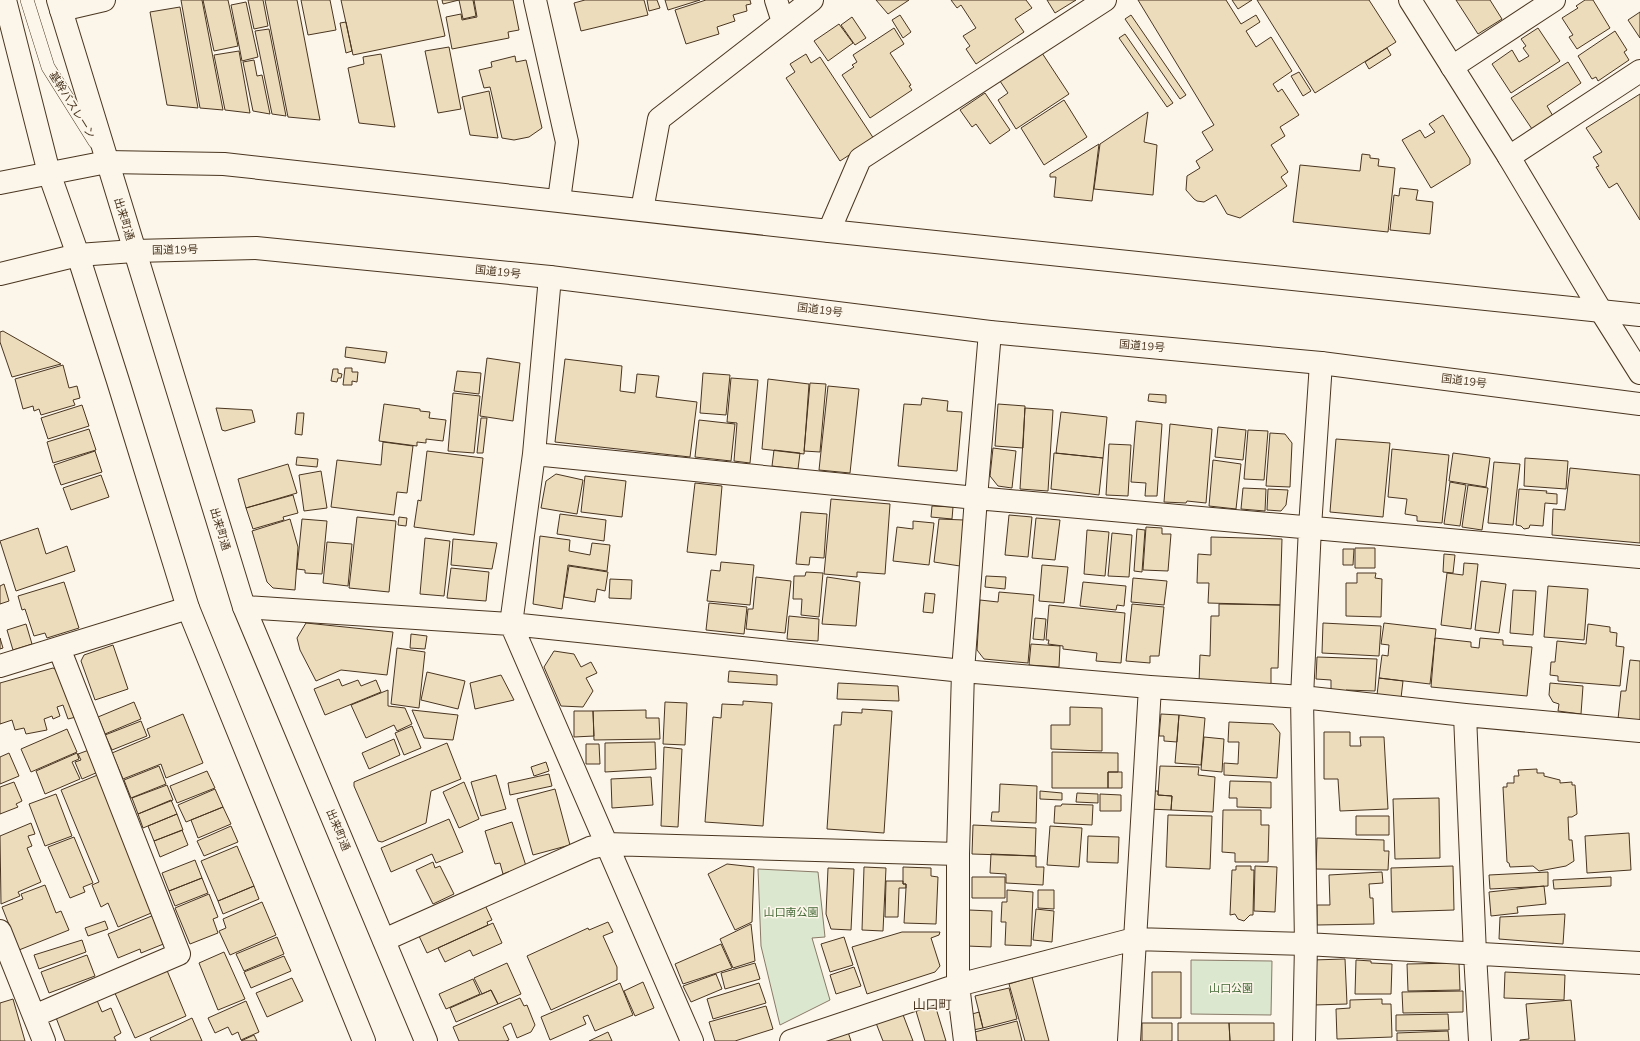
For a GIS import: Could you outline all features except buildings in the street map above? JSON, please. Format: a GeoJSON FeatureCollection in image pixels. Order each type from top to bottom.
{"type":"FeatureCollection","features":[{"type":"Feature","properties":{"kind":"main road"},"geometry":{"type":"LineString","coordinates":[[60,5],[104,0]]}},
{"type":"Feature","properties":{"kind":"main road"},"geometry":{"type":"LineString","coordinates":[[534,0],[567,142],[559,200]]}},
{"type":"Feature","properties":{"kind":"main road"},"geometry":{"type":"LineString","coordinates":[[776,0],[783,22]]}},
{"type":"Feature","properties":{"kind":"main road"},"geometry":{"type":"LineString","coordinates":[[642,210],[659,119],[812,0]]}},
{"type":"Feature","properties":{"kind":"main road"},"geometry":{"type":"LineString","coordinates":[[829,231],[860,159],[1104,0]]}},
{"type":"Feature","properties":{"kind":"main road"},"geometry":{"type":"LineString","coordinates":[[1410,0],[1509,157],[1640,373]]}},
{"type":"Feature","properties":{"kind":"main road"},"geometry":{"type":"LineString","coordinates":[[1452,67],[1554,0]]}},
{"type":"Feature","properties":{"kind":"main road","name":"出来町通"},"geometry":{"type":"LineString","coordinates":[[60,5],[244,607],[426,1041]]}},
{"type":"Feature","properties":{"kind":"main road"},"geometry":{"type":"LineString","coordinates":[[4,7],[49,173],[78,255],[188,608],[364,1041]]}},
{"type":"Feature","properties":{"kind":"main road"},"geometry":{"type":"LineString","coordinates":[[1509,157],[1640,71]]}},
{"type":"Feature","properties":{"kind":"main road"},"geometry":{"type":"LineString","coordinates":[[0,183],[107,162],[224,164],[829,231],[1640,315]]}},
{"type":"Feature","properties":{"kind":"main road","name":"国道19号"},"geometry":{"type":"LineString","coordinates":[[0,274],[78,255],[134,251],[256,248],[550,277],[990,332],[1321,363],[1640,404]]}},
{"type":"Feature","properties":{"kind":"main road"},"geometry":{"type":"LineString","coordinates":[[550,277],[534,454],[511,624],[692,1041]]}},
{"type":"Feature","properties":{"kind":"main road"},"geometry":{"type":"LineString","coordinates":[[965,1041],[958,984],[958,854],[963,671],[990,332]]}},
{"type":"Feature","properties":{"kind":"main road"},"geometry":{"type":"LineString","coordinates":[[1304,1041],[1306,944],[1302,697],[1310,527],[1321,363]]}},
{"type":"Feature","properties":{"kind":"main road"},"geometry":{"type":"LineString","coordinates":[[534,454],[976,498],[1640,557]]}},
{"type":"Feature","properties":{"kind":"main road"},"geometry":{"type":"LineString","coordinates":[[244,607],[511,624],[963,671],[1150,687],[1302,697],[1465,715],[1640,731]]}},
{"type":"Feature","properties":{"kind":"main road"},"geometry":{"type":"LineString","coordinates":[[0,666],[188,608]]}},
{"type":"Feature","properties":{"kind":"main road"},"geometry":{"type":"LineString","coordinates":[[34,1016],[179,954],[59,648]]}},
{"type":"Feature","properties":{"kind":"main road"},"geometry":{"type":"LineString","coordinates":[[1129,1041],[1150,687]]}},
{"type":"Feature","properties":{"kind":"main road"},"geometry":{"type":"LineString","coordinates":[[1465,715],[1480,1041]]}},
{"type":"Feature","properties":{"kind":"main road"},"geometry":{"type":"LineString","coordinates":[[384,940],[590,848],[606,844],[958,854]]}},
{"type":"Feature","properties":{"kind":"main road"},"geometry":{"type":"LineString","coordinates":[[0,932],[44,1041]]}},
{"type":"Feature","properties":{"kind":"main road"},"geometry":{"type":"LineString","coordinates":[[791,1041],[958,984],[1134,939],[1306,944],[1640,964]]}},
{"type":"Feature","properties":{"kind":"lane","name":"基幹バスレーン"},"geometry":{"type":"LineString","coordinates":[[27,0],[48,67],[107,162]]}},
{"type":"Feature","properties":{"kind":"lane"},"geometry":{"type":"LineString","coordinates":[[411,1006],[420,1041]]}},
{"type":"Feature","properties":{"kind":"green space","name":"山口南公園"},"geometry":{"type":"Polygon","coordinates":[[[758,869],[818,872],[825,937],[812,938],[830,1000],[780,1025],[761,946],[758,869]]]}},
{"type":"Feature","properties":{"kind":"green space","name":"山口公園"},"geometry":{"type":"Polygon","coordinates":[[[1191,960],[1272,961],[1271,1015],[1191,1014],[1191,960]]]}},
{"type":"Feature","properties":{"kind":"district","name":"山口町"},"geometry":{"type":"Point","coordinates":[932,1005]}}]}
